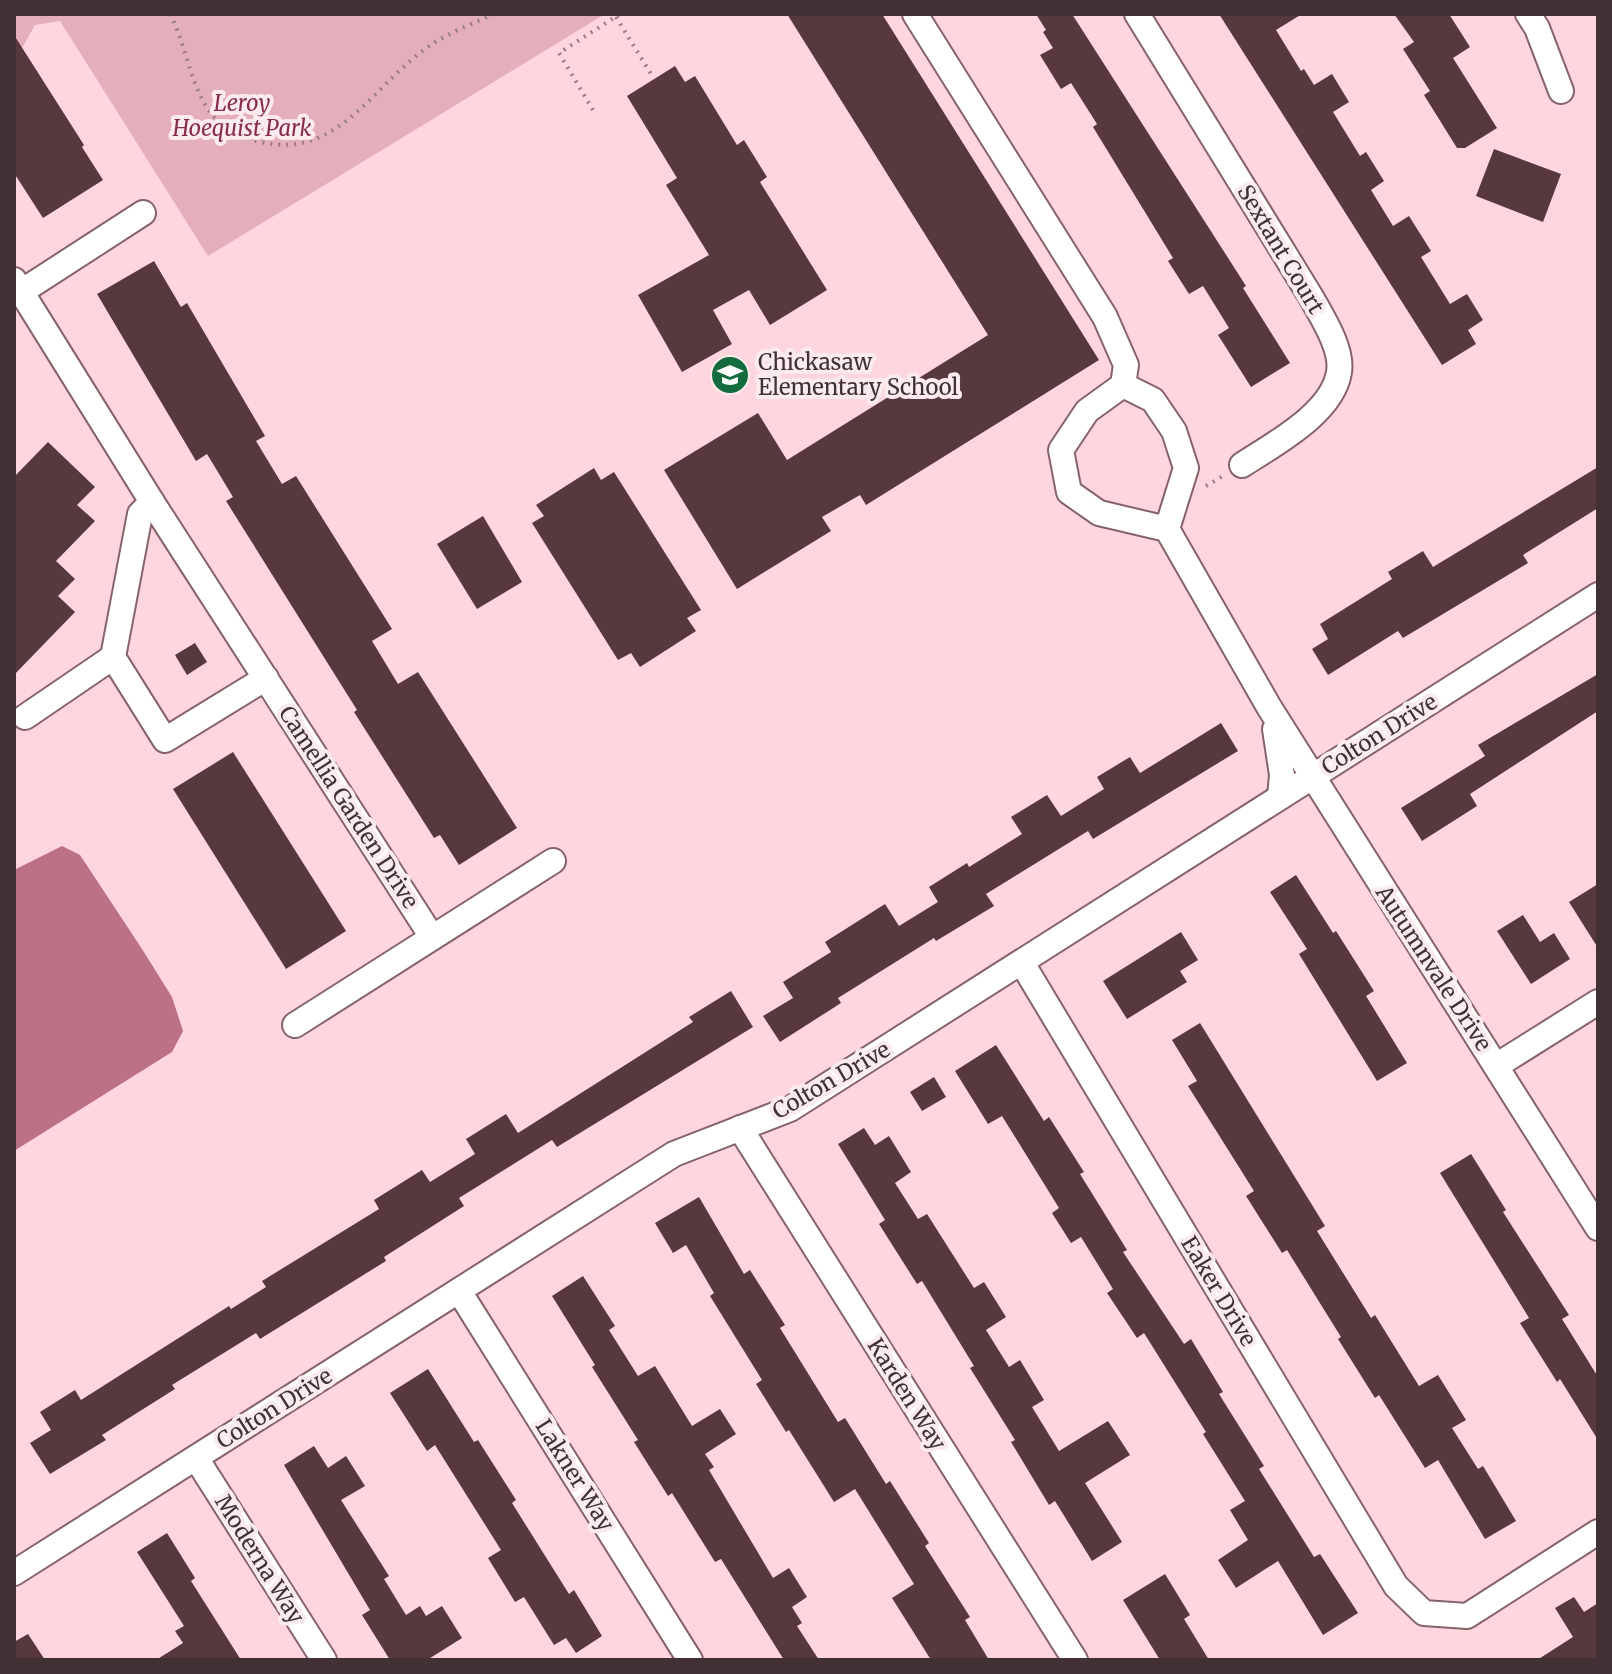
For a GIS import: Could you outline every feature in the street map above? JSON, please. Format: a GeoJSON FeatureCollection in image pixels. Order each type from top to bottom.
{"type":"FeatureCollection","features":[{"type":"Feature","properties":{"kind":"street"},"geometry":{"type":"LineString","coordinates":[[915,14],[1105,317],[1126,365],[1123,385],[1087,411],[1061,450],[1069,492],[1099,513],[1167,529],[1186,468],[1174,431],[1153,400],[1123,385]]}},
{"type":"Feature","properties":{"kind":"street","name":"Sextant Court"},"geometry":{"type":"LineString","coordinates":[[1137,14],[1334,339],[1340,372],[1326,403],[1297,428],[1242,465]]}},
{"type":"Feature","properties":{"kind":"street"},"geometry":{"type":"LineString","coordinates":[[1528,14],[1537,28],[1561,91]]}},
{"type":"Feature","properties":{"kind":"street"},"geometry":{"type":"LineString","coordinates":[[18,286],[143,213]]}},
{"type":"Feature","properties":{"kind":"street","name":"Camellia Garden Drive"},"geometry":{"type":"LineString","coordinates":[[18,286],[152,502],[432,937]]}},
{"type":"Feature","properties":{"kind":"street"},"geometry":{"type":"LineString","coordinates":[[152,502],[140,514],[113,657],[165,740],[266,678]]}},
{"type":"Feature","properties":{"kind":"street","name":"Autumnvale Drive"},"geometry":{"type":"LineString","coordinates":[[1167,529],[1312,777],[1598,1228]]}},
{"type":"Feature","properties":{"kind":"street","name":"Colton Drive"},"geometry":{"type":"LineString","coordinates":[[14,1573],[674,1154],[790,1109],[1598,595]]}},
{"type":"Feature","properties":{"kind":"street"},"geometry":{"type":"LineString","coordinates":[[25,717],[113,657]]}},
{"type":"Feature","properties":{"kind":"street","name":"Autumnvale Drive"},"geometry":{"type":"LineString","coordinates":[[1269,707],[1279,744],[1282,775],[1280,797]]}},
{"type":"Feature","properties":{"kind":"street"},"geometry":{"type":"LineString","coordinates":[[295,1025],[553,861]]}},
{"type":"Feature","properties":{"kind":"street","name":"Eaker Drive"},"geometry":{"type":"LineString","coordinates":[[1022,963],[1396,1586],[1424,1613],[1467,1616],[1598,1532]]}},
{"type":"Feature","properties":{"kind":"street"},"geometry":{"type":"LineString","coordinates":[[1496,1066],[1598,1002]]}},
{"type":"Feature","properties":{"kind":"street","name":"Karden Way"},"geometry":{"type":"LineString","coordinates":[[740,1128],[1075,1660]]}},
{"type":"Feature","properties":{"kind":"street","name":"Lakner Way"},"geometry":{"type":"LineString","coordinates":[[459,1291],[690,1660]]}},
{"type":"Feature","properties":{"kind":"street","name":"Moderna Way"},"geometry":{"type":"LineString","coordinates":[[196,1458],[324,1660]]}},
{"type":"Feature","properties":{"kind":"path"},"geometry":{"type":"LineString","coordinates":[[170,14],[179,31],[198,91],[218,121],[244,138],[278,146],[307,144],[330,135],[430,46],[494,14]]}},
{"type":"Feature","properties":{"kind":"path"},"geometry":{"type":"LineString","coordinates":[[593,110],[559,53],[618,15],[651,74]]}},
{"type":"Feature","properties":{"kind":"path"},"geometry":{"type":"LineString","coordinates":[[1203,488],[1242,465]]}},
{"type":"Feature","properties":{"kind":"green space","name":"Leroy Hoequist Park"},"geometry":{"type":"Polygon","coordinates":[[[14,14],[605,14],[208,256],[60,21],[35,25],[14,62],[14,14]]]}},
{"type":"Feature","properties":{"kind":"shaded area"},"geometry":{"type":"Polygon","coordinates":[[[62,846],[80,855],[142,949],[172,997],[183,1031],[172,1052],[14,1151],[14,870],[62,846]]]}},
{"type":"Feature","properties":{"kind":"building"},"geometry":{"type":"Polygon","coordinates":[[[787,14],[882,14],[1099,360],[866,505],[860,495],[822,517],[831,531],[737,589],[664,470],[758,413],[787,460],[988,335],[787,14]]]}},
{"type":"Feature","properties":{"kind":"building"},"geometry":{"type":"Polygon","coordinates":[[[1036,14],[1072,14],[1246,286],[1243,288],[1290,363],[1251,387],[1218,335],[1229,328],[1203,286],[1189,294],[1168,261],[1173,258],[1093,127],[1097,124],[1071,83],[1061,89],[1040,55],[1053,48],[1036,14]]]}},
{"type":"Feature","properties":{"kind":"building"},"geometry":{"type":"Polygon","coordinates":[[[1219,14],[1302,14],[1276,30],[1301,71],[1304,69],[1314,85],[1332,74],[1349,102],[1333,112],[1360,156],[1366,152],[1384,181],[1371,190],[1393,226],[1409,216],[1431,251],[1421,257],[1450,304],[1467,294],[1483,320],[1468,330],[1476,344],[1442,365],[1219,14]]]}},
{"type":"Feature","properties":{"kind":"building"},"geometry":{"type":"Polygon","coordinates":[[[1394,14],[1449,14],[1470,47],[1453,58],[1497,128],[1465,148],[1457,148],[1424,95],[1430,91],[1403,49],[1414,42],[1394,14]]]}},
{"type":"Feature","properties":{"kind":"building"},"geometry":{"type":"Polygon","coordinates":[[[14,35],[103,180],[43,218],[14,173],[14,35]]]}},
{"type":"Feature","properties":{"kind":"building"},"geometry":{"type":"Polygon","coordinates":[[[675,66],[685,82],[695,76],[737,145],[744,140],[767,177],[760,182],[827,290],[770,325],[749,290],[713,310],[732,344],[682,372],[638,295],[709,255],[666,185],[677,178],[627,96],[675,66]]]}},
{"type":"Feature","properties":{"kind":"building"},"geometry":{"type":"Polygon","coordinates":[[[1494,149],[1561,174],[1543,222],[1476,196],[1494,149]]]}},
{"type":"Feature","properties":{"kind":"building"},"geometry":{"type":"Polygon","coordinates":[[[154,261],[181,307],[187,303],[265,436],[256,441],[282,484],[296,476],[392,629],[372,641],[398,684],[418,672],[517,828],[459,865],[440,835],[434,838],[354,712],[357,710],[226,501],[233,497],[207,454],[196,461],[97,294],[154,261]]]}},
{"type":"Feature","properties":{"kind":"building"},"geometry":{"type":"Polygon","coordinates":[[[48,442],[95,487],[77,505],[95,521],[56,561],[75,579],[58,596],[75,612],[14,675],[14,477],[48,442]]]}},
{"type":"Feature","properties":{"kind":"building"},"geometry":{"type":"Polygon","coordinates":[[[1598,467],[1598,508],[1523,555],[1528,563],[1403,638],[1398,631],[1328,675],[1312,649],[1328,639],[1320,624],[1392,579],[1388,572],[1423,551],[1433,567],[1598,467]]]}},
{"type":"Feature","properties":{"kind":"building"},"geometry":{"type":"Polygon","coordinates":[[[594,468],[601,480],[614,472],[701,610],[687,618],[696,631],[640,667],[631,653],[618,660],[532,523],[544,516],[536,505],[594,468]]]}},
{"type":"Feature","properties":{"kind":"building"},"geometry":{"type":"Polygon","coordinates":[[[483,516],[522,582],[477,609],[437,544],[483,516]]]}},
{"type":"Feature","properties":{"kind":"building"},"geometry":{"type":"Polygon","coordinates":[[[195,643],[207,662],[187,675],[175,655],[195,643]]]}},
{"type":"Feature","properties":{"kind":"building"},"geometry":{"type":"Polygon","coordinates":[[[1598,674],[1598,711],[1470,794],[1477,806],[1422,841],[1401,808],[1485,756],[1478,745],[1598,674]]]}},
{"type":"Feature","properties":{"kind":"building"},"geometry":{"type":"Polygon","coordinates":[[[1221,723],[1238,751],[1093,839],[1088,831],[986,894],[994,906],[936,941],[934,938],[838,998],[841,1003],[780,1042],[763,1016],[793,998],[783,982],[831,952],[825,942],[885,904],[899,926],[938,902],[929,887],[967,863],[969,867],[1022,834],[1011,817],[1047,795],[1061,816],[1104,789],[1097,777],[1130,757],[1140,773],[1221,723]]]}},
{"type":"Feature","properties":{"kind":"building"},"geometry":{"type":"Polygon","coordinates":[[[233,752],[346,931],[286,969],[173,789],[233,752]]]}},
{"type":"Feature","properties":{"kind":"building"},"geometry":{"type":"Polygon","coordinates":[[[1296,875],[1374,991],[1366,996],[1407,1063],[1377,1081],[1299,954],[1307,949],[1270,892],[1296,875]]]}},
{"type":"Feature","properties":{"kind":"building"},"geometry":{"type":"Polygon","coordinates":[[[1598,884],[1598,948],[1569,902],[1598,884]]]}},
{"type":"Feature","properties":{"kind":"building"},"geometry":{"type":"Polygon","coordinates":[[[1523,915],[1540,942],[1554,933],[1570,959],[1531,984],[1497,931],[1523,915]]]}},
{"type":"Feature","properties":{"kind":"building"},"geometry":{"type":"Polygon","coordinates":[[[1181,932],[1198,960],[1180,971],[1187,982],[1127,1019],[1103,981],[1181,932]]]}},
{"type":"Feature","properties":{"kind":"building"},"geometry":{"type":"Polygon","coordinates":[[[731,991],[753,1027],[557,1147],[552,1140],[459,1198],[464,1206],[384,1257],[386,1261],[260,1339],[256,1333],[172,1385],[175,1389],[102,1435],[106,1440],[50,1474],[30,1443],[51,1430],[40,1412],[75,1390],[81,1400],[229,1306],[231,1309],[266,1287],[262,1281],[379,1209],[374,1200],[422,1170],[430,1182],[475,1154],[466,1139],[506,1114],[518,1133],[693,1022],[689,1017],[731,991]]]}},
{"type":"Feature","properties":{"kind":"building"},"geometry":{"type":"Polygon","coordinates":[[[1200,1023],[1325,1226],[1317,1231],[1371,1318],[1375,1315],[1419,1386],[1438,1375],[1466,1420],[1452,1428],[1478,1469],[1483,1466],[1516,1521],[1485,1539],[1438,1460],[1425,1468],[1379,1395],[1375,1398],[1287,1250],[1282,1253],[1246,1196],[1254,1191],[1188,1086],[1197,1081],[1172,1040],[1200,1023]]]}},
{"type":"Feature","properties":{"kind":"building"},"geometry":{"type":"Polygon","coordinates":[[[996,1045],[1044,1121],[1049,1117],[1084,1172],[1080,1174],[1127,1250],[1123,1252],[1184,1344],[1191,1339],[1223,1392],[1219,1394],[1264,1466],[1259,1469],[1314,1557],[1320,1554],[1358,1613],[1323,1635],[1278,1561],[1236,1588],[1218,1560],[1248,1540],[1230,1510],[1245,1501],[1144,1333],[1137,1338],[1107,1293],[1113,1289],[1081,1237],[1071,1243],[1052,1213],[1059,1208],[1002,1116],[988,1124],[955,1071],[996,1045]]]}},
{"type":"Feature","properties":{"kind":"building"},"geometry":{"type":"Polygon","coordinates":[[[934,1077],[946,1097],[922,1111],[910,1092],[934,1077]]]}},
{"type":"Feature","properties":{"kind":"building"},"geometry":{"type":"Polygon","coordinates":[[[864,1128],[875,1145],[889,1136],[911,1172],[895,1183],[918,1219],[927,1214],[974,1288],[984,1282],[1006,1317],[986,1330],[1009,1367],[1020,1360],[1044,1400],[1032,1407],[1059,1451],[1108,1421],[1130,1455],[1085,1483],[1122,1542],[1092,1561],[1055,1501],[1049,1505],[1011,1442],[1015,1440],[970,1368],[974,1366],[922,1281],[917,1284],[879,1224],[885,1220],[838,1144],[864,1128]]]}},
{"type":"Feature","properties":{"kind":"building"},"geometry":{"type":"Polygon","coordinates":[[[1471,1154],[1506,1210],[1503,1212],[1569,1315],[1562,1319],[1598,1377],[1598,1440],[1520,1323],[1529,1318],[1440,1173],[1471,1154]]]}},
{"type":"Feature","properties":{"kind":"building"},"geometry":{"type":"Polygon","coordinates":[[[699,1197],[744,1274],[750,1270],[785,1325],[780,1328],[838,1422],[845,1418],[886,1484],[890,1481],[929,1543],[925,1546],[970,1617],[965,1620],[989,1660],[931,1660],[892,1598],[914,1584],[855,1489],[834,1502],[756,1384],[762,1380],[710,1296],[714,1293],[686,1245],[673,1253],[655,1223],[699,1197]]]}},
{"type":"Feature","properties":{"kind":"building"},"geometry":{"type":"Polygon","coordinates":[[[583,1276],[615,1326],[609,1330],[638,1376],[655,1366],[692,1426],[720,1409],[736,1434],[705,1454],[714,1467],[709,1470],[773,1578],[789,1568],[807,1597],[792,1607],[802,1623],[797,1626],[819,1660],[784,1660],[721,1559],[715,1562],[672,1493],[668,1496],[634,1442],[638,1440],[552,1296],[583,1276]]]}},
{"type":"Feature","properties":{"kind":"building"},"geometry":{"type":"Polygon","coordinates":[[[428,1369],[474,1442],[478,1440],[516,1500],[512,1503],[569,1594],[574,1590],[602,1636],[576,1653],[566,1638],[554,1645],[524,1597],[515,1602],[488,1558],[501,1550],[435,1445],[427,1451],[390,1393],[428,1369]]]}},
{"type":"Feature","properties":{"kind":"building"},"geometry":{"type":"Polygon","coordinates":[[[314,1446],[328,1468],[346,1456],[365,1486],[341,1500],[389,1576],[384,1579],[406,1615],[420,1606],[426,1616],[442,1606],[462,1638],[427,1660],[390,1660],[362,1615],[370,1610],[284,1465],[314,1446]]]}},
{"type":"Feature","properties":{"kind":"building"},"geometry":{"type":"Polygon","coordinates":[[[167,1533],[195,1578],[191,1581],[241,1660],[156,1660],[183,1643],[175,1631],[184,1626],[137,1552],[167,1533]]]}},
{"type":"Feature","properties":{"kind":"building"},"geometry":{"type":"Polygon","coordinates":[[[1165,1574],[1190,1615],[1184,1619],[1209,1660],[1160,1660],[1123,1600],[1165,1574]]]}},
{"type":"Feature","properties":{"kind":"building"},"geometry":{"type":"Polygon","coordinates":[[[1574,1597],[1584,1612],[1598,1603],[1598,1660],[1537,1660],[1573,1637],[1555,1608],[1574,1597]]]}},
{"type":"Feature","properties":{"kind":"building"},"geometry":{"type":"Polygon","coordinates":[[[28,1634],[45,1660],[14,1660],[14,1642],[28,1634]]]}},
{"type":"Feature","properties":{"kind":"place","name":"Chickasaw Elementary School"},"geometry":{"type":"Point","coordinates":[730,375]}}]}
